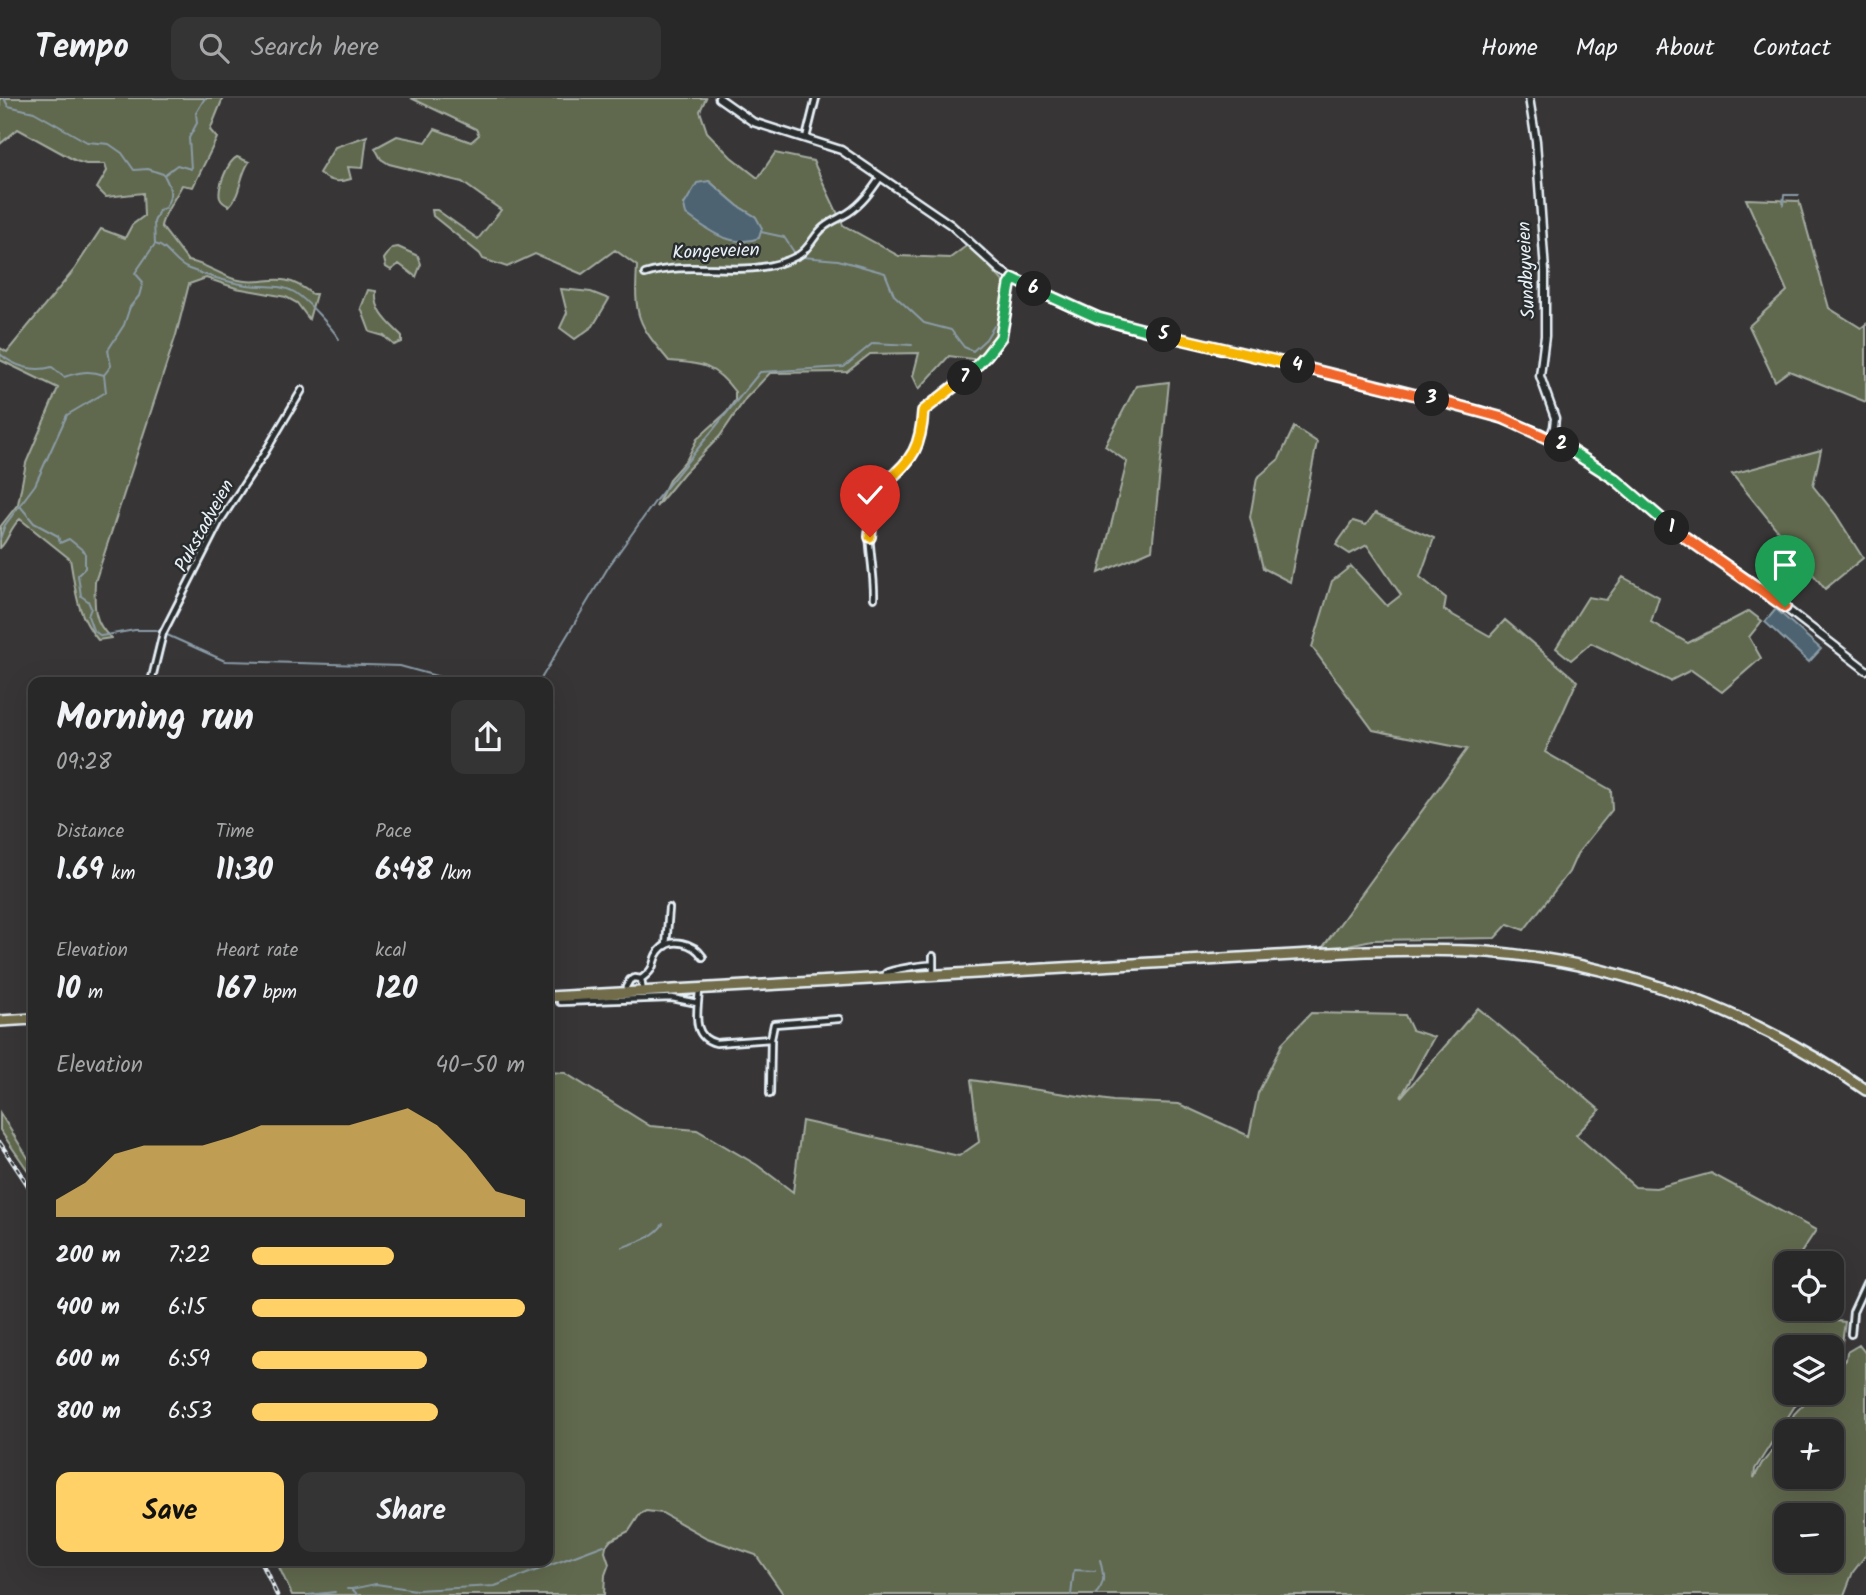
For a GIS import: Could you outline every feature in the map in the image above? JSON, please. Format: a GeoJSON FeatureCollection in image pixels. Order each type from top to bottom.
{"type":"FeatureCollection","features":[{"type":"Feature","properties":{"kind":"highway"},"geometry":{"type":"LineString","coordinates":[[553,997],[1377,951],[1435,950],[1510,954],[1614,974],[1697,1000],[1781,1037],[1866,1090]]}},
{"type":"Feature","properties":{"kind":"highway"},"geometry":{"type":"LineString","coordinates":[[0,1021],[28,1019]]}},
{"type":"Feature","properties":{"kind":"main road"},"geometry":{"type":"LineString","coordinates":[[719,98],[753,122],[836,148],[951,225],[1002,271],[1071,307],[1109,322],[1478,410],[1550,438],[1609,474],[1670,526],[1753,583],[1866,670]]}},
{"type":"Feature","properties":{"kind":"main road","name":"Sundbyveien"},"geometry":{"type":"LineString","coordinates":[[1529,98],[1535,133],[1545,272],[1545,336],[1540,376],[1554,415],[1555,427],[1550,438]]}},
{"type":"Feature","properties":{"kind":"street"},"geometry":{"type":"LineString","coordinates":[[806,138],[816,98]]}},
{"type":"Feature","properties":{"kind":"street","name":"Kongeveien"},"geometry":{"type":"LineString","coordinates":[[645,274],[685,268],[752,269],[795,257],[806,250],[824,226],[867,196],[880,178]]}},
{"type":"Feature","properties":{"kind":"street"},"geometry":{"type":"LineString","coordinates":[[874,598],[870,527],[874,497],[915,452],[920,438],[923,411],[970,373],[999,342],[1004,328],[1010,285],[1014,279]]}},
{"type":"Feature","properties":{"kind":"street","name":"Pukstadveien"},"geometry":{"type":"LineString","coordinates":[[152,677],[164,631],[228,506],[264,454],[302,390]]}},
{"type":"Feature","properties":{"kind":"street"},"geometry":{"type":"LineString","coordinates":[[666,946],[669,908]]}},
{"type":"Feature","properties":{"kind":"street"},"geometry":{"type":"LineString","coordinates":[[626,987],[630,980],[641,979],[653,970],[657,952],[666,946],[682,942],[703,957]]}},
{"type":"Feature","properties":{"kind":"street"},"geometry":{"type":"LineString","coordinates":[[933,956],[933,977]]}},
{"type":"Feature","properties":{"kind":"street"},"geometry":{"type":"LineString","coordinates":[[886,979],[886,973],[889,971],[909,970],[922,964],[932,965]]}},
{"type":"Feature","properties":{"kind":"street"},"geometry":{"type":"LineString","coordinates":[[641,979],[643,992]]}},
{"type":"Feature","properties":{"kind":"street"},"geometry":{"type":"LineString","coordinates":[[699,990],[697,1027],[701,1036],[708,1041],[716,1043],[771,1039]]}},
{"type":"Feature","properties":{"kind":"street"},"geometry":{"type":"LineString","coordinates":[[560,1002],[672,998],[697,1003]]}},
{"type":"Feature","properties":{"kind":"street"},"geometry":{"type":"LineString","coordinates":[[770,1094],[773,1027],[777,1023],[839,1018]]}},
{"type":"Feature","properties":{"kind":"street"},"geometry":{"type":"LineString","coordinates":[[1851,1335],[1853,1312],[1866,1284]]}},
{"type":"Feature","properties":{"kind":"green space"},"geometry":{"type":"Polygon","coordinates":[[[0,98],[223,98],[210,130],[217,138],[193,187],[182,185],[161,226],[188,261],[234,279],[281,280],[316,294],[309,319],[297,303],[286,297],[236,288],[206,278],[189,284],[176,335],[95,582],[98,620],[111,638],[98,640],[85,621],[78,602],[70,559],[20,519],[0,548],[0,527],[18,504],[26,463],[58,388],[0,360],[0,348],[7,352],[74,270],[101,229],[125,238],[132,225],[144,216],[143,193],[106,197],[97,188],[107,171],[105,164],[76,161],[18,129],[0,144],[0,98]]]}},
{"type":"Feature","properties":{"kind":"green space"},"geometry":{"type":"Polygon","coordinates":[[[411,98],[706,98],[700,111],[707,132],[731,157],[758,178],[775,153],[813,161],[843,225],[899,256],[950,258],[969,244],[1007,286],[997,340],[980,360],[949,356],[919,389],[913,376],[919,353],[870,354],[847,372],[770,373],[746,398],[720,436],[656,507],[670,478],[687,459],[697,439],[727,412],[735,400],[735,392],[721,376],[707,367],[669,361],[650,337],[640,318],[636,297],[637,266],[615,250],[582,274],[535,254],[507,267],[483,259],[433,216],[432,210],[437,210],[478,239],[501,210],[462,182],[389,164],[381,159],[375,148],[397,136],[426,142],[435,129],[471,142],[479,135],[476,129],[411,98]],[[709,181],[684,204],[756,217],[738,206],[709,181]]]}},
{"type":"Feature","properties":{"kind":"green space"},"geometry":{"type":"Polygon","coordinates":[[[367,136],[363,168],[348,167],[351,179],[334,181],[319,173],[335,147],[367,136]]]}},
{"type":"Feature","properties":{"kind":"green space"},"geometry":{"type":"Polygon","coordinates":[[[237,157],[249,162],[236,197],[229,206],[221,200],[220,188],[227,169],[237,157]]]}},
{"type":"Feature","properties":{"kind":"green space"},"geometry":{"type":"Polygon","coordinates":[[[1746,199],[1799,201],[1829,308],[1861,328],[1866,324],[1866,402],[1789,371],[1775,381],[1749,326],[1787,291],[1746,199]]]}},
{"type":"Feature","properties":{"kind":"green space"},"geometry":{"type":"Polygon","coordinates":[[[398,247],[418,256],[421,264],[416,277],[399,264],[391,270],[386,267],[384,259],[392,248],[398,247]]]}},
{"type":"Feature","properties":{"kind":"green space"},"geometry":{"type":"Polygon","coordinates":[[[561,289],[591,292],[609,299],[593,326],[575,339],[560,328],[567,313],[561,289]]]}},
{"type":"Feature","properties":{"kind":"green space"},"geometry":{"type":"Polygon","coordinates":[[[368,290],[376,291],[380,310],[402,336],[402,342],[394,345],[384,336],[370,332],[361,308],[368,290]]]}},
{"type":"Feature","properties":{"kind":"green space"},"geometry":{"type":"Polygon","coordinates":[[[1169,382],[1152,550],[1099,573],[1127,462],[1105,446],[1136,386],[1169,382]]]}},
{"type":"Feature","properties":{"kind":"green space"},"geometry":{"type":"Polygon","coordinates":[[[1294,427],[1317,442],[1290,582],[1263,568],[1250,517],[1257,478],[1279,459],[1294,427]]]}},
{"type":"Feature","properties":{"kind":"green space"},"geometry":{"type":"Polygon","coordinates":[[[1821,450],[1813,486],[1836,515],[1863,558],[1825,589],[1732,474],[1821,450]]]}},
{"type":"Feature","properties":{"kind":"green space"},"geometry":{"type":"Polygon","coordinates":[[[1375,513],[1434,538],[1420,577],[1446,598],[1444,610],[1490,636],[1505,620],[1577,681],[1545,752],[1611,790],[1612,810],[1577,854],[1569,872],[1524,930],[1508,924],[1495,938],[1372,940],[1320,951],[1467,749],[1373,730],[1312,647],[1332,581],[1351,566],[1387,606],[1401,595],[1367,545],[1350,554],[1336,545],[1353,521],[1366,525],[1375,513]]]}},
{"type":"Feature","properties":{"kind":"green space"},"geometry":{"type":"Polygon","coordinates":[[[1623,577],[1659,597],[1651,622],[1688,643],[1749,611],[1762,621],[1749,637],[1761,658],[1722,692],[1691,670],[1670,681],[1591,643],[1571,660],[1556,648],[1588,597],[1606,600],[1623,577]]]}},
{"type":"Feature","properties":{"kind":"green space"},"geometry":{"type":"Polygon","coordinates":[[[1478,1008],[1600,1110],[1576,1135],[1635,1187],[1656,1188],[1711,1173],[1816,1230],[1802,1251],[1774,1251],[1774,1321],[1845,1322],[1843,1335],[1774,1335],[1774,1405],[1795,1405],[1787,1419],[1774,1419],[1774,1439],[1755,1469],[1754,1478],[1774,1450],[1774,1489],[1844,1489],[1844,1419],[1792,1419],[1803,1405],[1844,1405],[1844,1362],[1847,1352],[1859,1345],[1866,1354],[1866,1555],[1853,1572],[1844,1595],[784,1595],[756,1555],[707,1538],[662,1513],[646,1511],[640,1514],[629,1531],[611,1540],[606,1546],[609,1564],[605,1575],[604,1595],[292,1595],[278,1566],[553,1566],[553,1072],[565,1073],[650,1126],[697,1130],[757,1165],[793,1192],[802,1121],[959,1156],[979,1142],[971,1080],[1113,1101],[1179,1104],[1249,1136],[1258,1093],[1283,1042],[1311,1013],[1405,1015],[1412,1030],[1434,1037],[1401,1097],[1478,1008]]]}},
{"type":"Feature","properties":{"kind":"green space"},"geometry":{"type":"Polygon","coordinates":[[[0,1113],[28,1158],[28,1171],[0,1130],[0,1113]]]}},
{"type":"Feature","properties":{"kind":"water"},"geometry":{"type":"Polygon","coordinates":[[[709,181],[738,206],[756,217],[762,228],[759,238],[739,241],[720,236],[686,214],[684,205],[697,183],[709,181]]]}},
{"type":"Feature","properties":{"kind":"water"},"geometry":{"type":"Polygon","coordinates":[[[1776,609],[1821,649],[1809,662],[1765,622],[1776,609]]]}},
{"type":"Feature","properties":{"kind":"waterway"},"geometry":{"type":"LineString","coordinates":[[4,98],[8,106],[34,112],[87,142],[109,144],[122,153],[134,170],[148,169],[163,174]]}},
{"type":"Feature","properties":{"kind":"waterway"},"geometry":{"type":"LineString","coordinates":[[0,539],[5,525],[35,485],[67,415],[106,392],[104,375],[111,366],[108,350],[124,325],[130,307],[139,296],[143,282],[135,273],[155,244],[154,222],[159,210],[165,208],[169,199],[170,188],[164,175],[177,165],[191,169],[189,138],[197,123],[196,113],[205,98]]}},
{"type":"Feature","properties":{"kind":"waterway"},"geometry":{"type":"LineString","coordinates":[[1783,205],[1784,195],[1799,195]]}},
{"type":"Feature","properties":{"kind":"waterway"},"geometry":{"type":"LineString","coordinates":[[761,232],[784,237],[794,252]]}},
{"type":"Feature","properties":{"kind":"waterway"},"geometry":{"type":"LineString","coordinates":[[155,244],[164,248],[184,267],[201,273],[235,283],[294,292],[305,300],[339,339]]}},
{"type":"Feature","properties":{"kind":"waterway"},"geometry":{"type":"LineString","coordinates":[[802,257],[838,260],[885,273],[894,295],[924,323],[951,330],[964,347],[973,351],[986,339],[994,326]]}},
{"type":"Feature","properties":{"kind":"waterway"},"geometry":{"type":"LineString","coordinates":[[542,677],[609,566],[656,500],[760,372],[844,367],[873,343],[912,345]]}},
{"type":"Feature","properties":{"kind":"waterway"},"geometry":{"type":"LineString","coordinates":[[0,354],[25,367],[52,367],[64,377],[84,372],[104,375]]}},
{"type":"Feature","properties":{"kind":"waterway"},"geometry":{"type":"LineString","coordinates":[[20,506],[34,523],[58,536],[60,543],[69,539],[85,552],[85,568],[78,575],[81,596],[88,601],[91,608],[88,616],[93,630],[101,636],[135,630],[156,630],[225,661],[400,666],[440,677]]}},
{"type":"Feature","properties":{"kind":"waterway"},"geometry":{"type":"LineString","coordinates":[[623,1247],[651,1236],[663,1224]]}},
{"type":"Feature","properties":{"kind":"waterway"},"geometry":{"type":"LineString","coordinates":[[553,1564],[604,1545]]}},
{"type":"Feature","properties":{"kind":"waterway"},"geometry":{"type":"LineString","coordinates":[[1095,1595],[1103,1579],[1100,1560]]}},
{"type":"Feature","properties":{"kind":"waterway"},"geometry":{"type":"LineString","coordinates":[[352,1589],[376,1584],[416,1590],[495,1586],[548,1566]]}},
{"type":"Feature","properties":{"kind":"waterway"},"geometry":{"type":"LineString","coordinates":[[1071,1595],[1074,1570],[1095,1571]]}},
{"type":"Feature","properties":{"kind":"waterway"},"geometry":{"type":"LineString","coordinates":[[347,1589],[352,1589],[358,1595]]}},
{"type":"Feature","properties":{"kind":"waterway"},"geometry":{"type":"LineString","coordinates":[[308,1595],[335,1592]]}},
{"type":"Feature","properties":{"kind":"railway"},"geometry":{"type":"LineString","coordinates":[[0,1143],[28,1185]]}},
{"type":"Feature","properties":{"kind":"railway"},"geometry":{"type":"LineString","coordinates":[[263,1566],[277,1595]]}},
{"type":"Feature","properties":{"kind":"route"},"geometry":{"type":"LineString","coordinates":[[870,537],[874,497],[915,452],[920,438],[923,411],[970,373],[999,342],[1004,328],[1010,285],[1014,279],[1109,322],[1478,410],[1541,433],[1600,468],[1654,514],[1785,607]]}}]}
